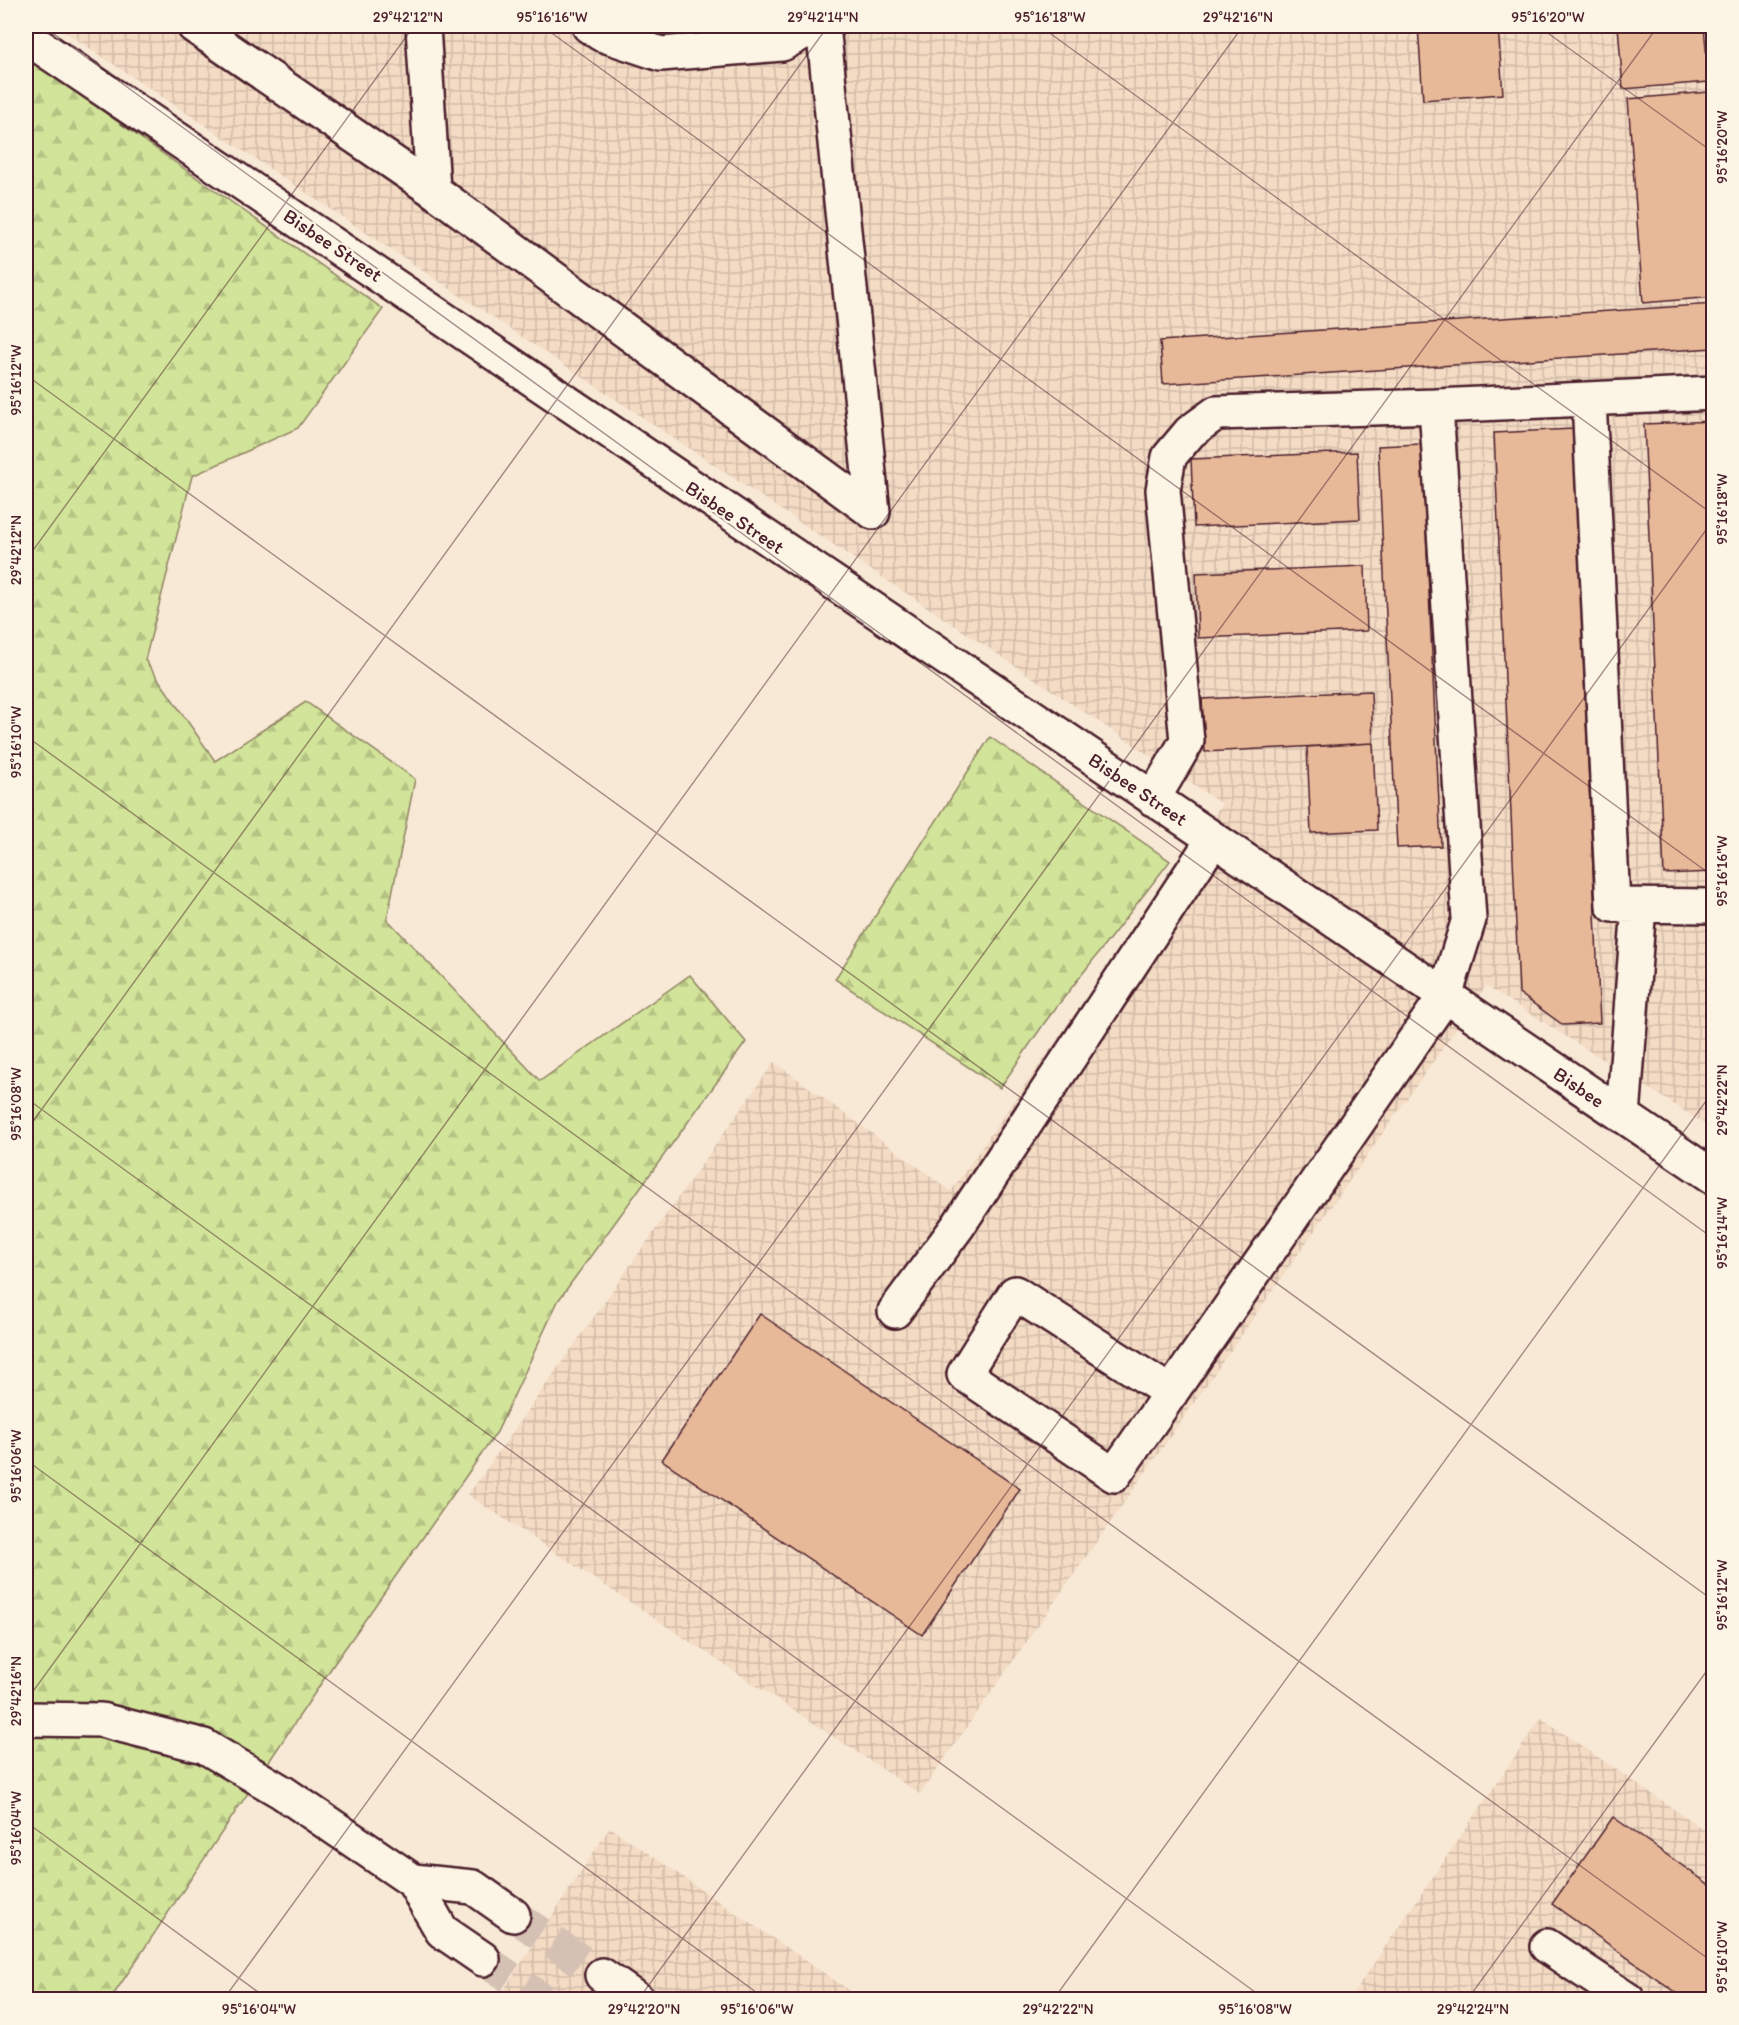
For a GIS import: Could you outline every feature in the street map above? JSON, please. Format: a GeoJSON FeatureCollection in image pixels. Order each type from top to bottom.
{"type":"FeatureCollection","features":[{"type":"Feature","properties":{"kind":"street"},"geometry":{"type":"LineString","coordinates":[[194,26],[433,190],[873,512],[823,26]]}},
{"type":"Feature","properties":{"kind":"street"},"geometry":{"type":"LineString","coordinates":[[423,26],[433,190]]}},
{"type":"Feature","properties":{"kind":"street"},"geometry":{"type":"LineString","coordinates":[[589,26],[601,34],[661,54],[783,44],[809,26]]}},
{"type":"Feature","properties":{"kind":"street","name":"Bisbee Street"},"geometry":{"type":"LineString","coordinates":[[26,37],[1445,996]]}},
{"type":"Feature","properties":{"kind":"street"},"geometry":{"type":"LineString","coordinates":[[1153,799],[1187,741],[1163,490],[1169,458],[1190,432],[1216,413],[1437,406],[1713,393]]}},
{"type":"Feature","properties":{"kind":"street"},"geometry":{"type":"LineString","coordinates":[[1589,399],[1612,905],[1713,906]]}},
{"type":"Feature","properties":{"kind":"street"},"geometry":{"type":"LineString","coordinates":[[1171,1393],[1015,1293],[964,1374],[1114,1476],[1445,996],[1469,919],[1437,406]]}},
{"type":"Feature","properties":{"kind":"street"},"geometry":{"type":"LineString","coordinates":[[895,1311],[958,1226],[1213,840]]}},
{"type":"Feature","properties":{"kind":"street"},"geometry":{"type":"LineString","coordinates":[[1623,1116],[1639,906]]}},
{"type":"Feature","properties":{"kind":"street","name":"Bisbee"},"geometry":{"type":"LineString","coordinates":[[1445,996],[1713,1177]]}},
{"type":"Feature","properties":{"kind":"street"},"geometry":{"type":"LineString","coordinates":[[26,1719],[101,1720],[204,1746],[282,1792],[413,1881],[442,1931],[483,1959]]}},
{"type":"Feature","properties":{"kind":"street"},"geometry":{"type":"LineString","coordinates":[[413,1881],[473,1887],[513,1915]]}},
{"type":"Feature","properties":{"kind":"street"},"geometry":{"type":"LineString","coordinates":[[1548,1946],[1628,2000]]}},
{"type":"Feature","properties":{"kind":"street"},"geometry":{"type":"LineString","coordinates":[[603,1975],[638,2000]]}},
{"type":"Feature","properties":{"kind":"shaded area"},"geometry":{"type":"Polygon","coordinates":[[[56,26],[1713,26],[1713,1129],[1486,986],[920,1794],[468,1495],[774,1062],[951,1191],[1222,804],[56,26]]]}},
{"type":"Feature","properties":{"kind":"shaded area"},"geometry":{"type":"Polygon","coordinates":[[[1541,1718],[1713,1836],[1713,1999],[1349,2000],[1541,1718]]]}},
{"type":"Feature","properties":{"kind":"shaded area"},"geometry":{"type":"Polygon","coordinates":[[[610,1827],[862,1999],[497,2000],[610,1827]]]}},
{"type":"Feature","properties":{"kind":"green space"},"geometry":{"type":"Polygon","coordinates":[[[26,57],[383,309],[298,428],[192,476],[145,660],[215,761],[306,702],[415,779],[387,919],[540,1081],[690,975],[746,1042],[558,1301],[497,1432],[334,1664],[110,2000],[26,1999],[26,57]]]}},
{"type":"Feature","properties":{"kind":"green space"},"geometry":{"type":"Polygon","coordinates":[[[990,737],[1170,861],[1045,1022],[1000,1088],[835,979],[990,737]]]}},
{"type":"Feature","properties":{"kind":"building"},"geometry":{"type":"Polygon","coordinates":[[[1418,26],[1498,26],[1503,94],[1423,100],[1418,26]]]}},
{"type":"Feature","properties":{"kind":"building"},"geometry":{"type":"Polygon","coordinates":[[[1618,26],[1704,26],[1709,82],[1623,89],[1618,26]]]}},
{"type":"Feature","properties":{"kind":"building"},"geometry":{"type":"Polygon","coordinates":[[[1709,92],[1714,156],[1714,297],[1643,303],[1628,99],[1709,92]]]}},
{"type":"Feature","properties":{"kind":"building"},"geometry":{"type":"Polygon","coordinates":[[[1714,304],[1714,348],[1163,384],[1160,341],[1714,304]]]}},
{"type":"Feature","properties":{"kind":"building"},"geometry":{"type":"Polygon","coordinates":[[[1714,421],[1714,872],[1664,874],[1644,424],[1714,421]]]}},
{"type":"Feature","properties":{"kind":"building"},"geometry":{"type":"Polygon","coordinates":[[[1573,429],[1600,1023],[1563,1025],[1519,993],[1494,433],[1573,429]]]}},
{"type":"Feature","properties":{"kind":"building"},"geometry":{"type":"Polygon","coordinates":[[[1422,444],[1441,846],[1397,848],[1378,446],[1422,444]]]}},
{"type":"Feature","properties":{"kind":"building"},"geometry":{"type":"Polygon","coordinates":[[[1357,452],[1360,519],[1194,527],[1191,459],[1357,452]]]}},
{"type":"Feature","properties":{"kind":"building"},"geometry":{"type":"Polygon","coordinates":[[[1365,566],[1367,631],[1198,638],[1196,573],[1365,566]]]}},
{"type":"Feature","properties":{"kind":"building"},"geometry":{"type":"Polygon","coordinates":[[[1371,691],[1373,743],[1205,752],[1202,699],[1371,691]]]}},
{"type":"Feature","properties":{"kind":"building"},"geometry":{"type":"Polygon","coordinates":[[[1373,743],[1377,830],[1311,833],[1307,747],[1373,743]]]}},
{"type":"Feature","properties":{"kind":"building"},"geometry":{"type":"Polygon","coordinates":[[[1714,1067],[1714,1101],[1708,1100],[1714,1067]]]}},
{"type":"Feature","properties":{"kind":"building"},"geometry":{"type":"Polygon","coordinates":[[[760,1314],[1020,1489],[922,1635],[662,1460],[760,1314]]]}},
{"type":"Feature","properties":{"kind":"building"},"geometry":{"type":"Polygon","coordinates":[[[1613,1817],[1714,1888],[1714,2000],[1687,2000],[1552,1904],[1613,1817]]]}},
{"type":"Feature","properties":{"kind":"tunnel"},"geometry":{"type":"LineString","coordinates":[[513,1915],[602,1975]]}},
{"type":"Feature","properties":{"kind":"tunnel"},"geometry":{"type":"LineString","coordinates":[[483,1959],[543,2000]]}}]}
